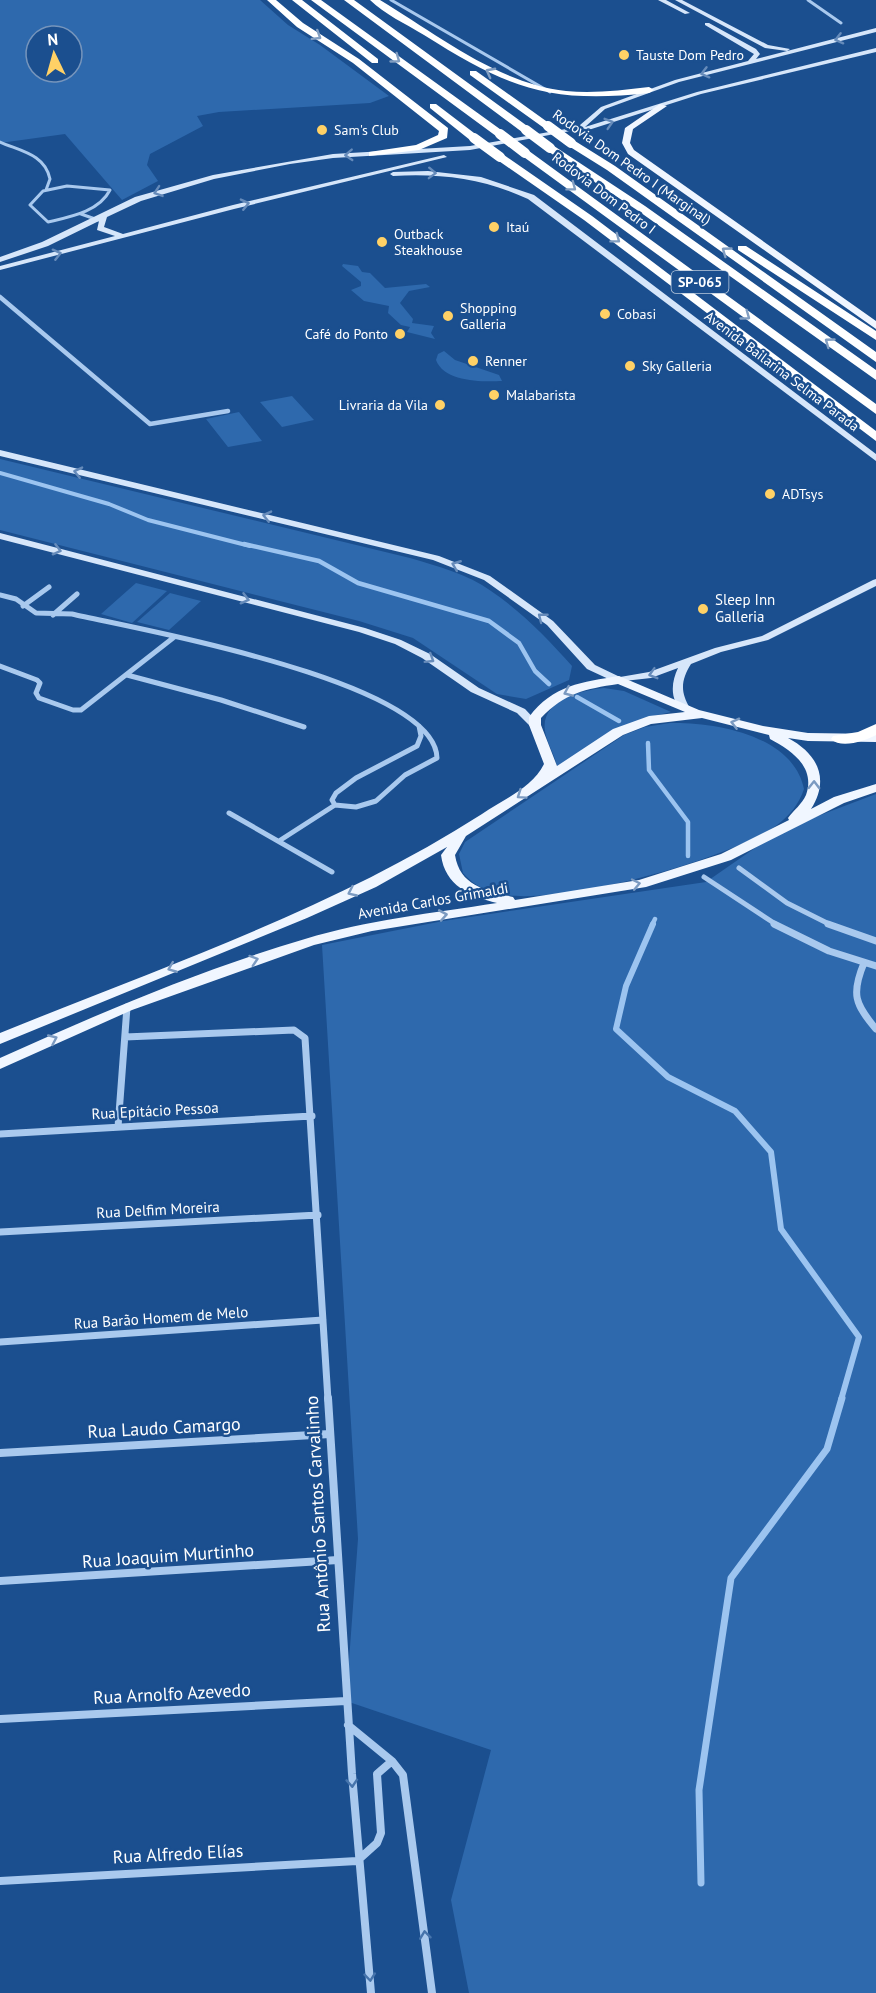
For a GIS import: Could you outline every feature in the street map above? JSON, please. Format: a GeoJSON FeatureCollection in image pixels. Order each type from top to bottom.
{"type":"FeatureCollection","features":[{"type":"Feature","properties":{"kind":"highway"},"geometry":{"type":"LineString","coordinates":[[272,0],[293,20],[356,61],[444,130],[443,136],[437,141],[423,146],[373,154]]}},
{"type":"Feature","properties":{"kind":"highway"},"geometry":{"type":"LineString","coordinates":[[296,0],[381,65]]}},
{"type":"Feature","properties":{"kind":"highway","name":"Rodovia Dom Pedro I"},"geometry":{"type":"LineString","coordinates":[[315,0],[876,410]]}},
{"type":"Feature","properties":{"kind":"highway","name":"Rodovia Dom Pedro I"},"geometry":{"type":"LineString","coordinates":[[348,0],[550,148],[641,208],[876,376]]}},
{"type":"Feature","properties":{"kind":"highway"},"geometry":{"type":"LineString","coordinates":[[373,0],[485,69],[521,85],[550,92],[600,96],[649,90]]}},
{"type":"Feature","properties":{"kind":"highway","name":"Rodovia Dom Pedro I (Marginal)"},"geometry":{"type":"LineString","coordinates":[[373,0],[876,358]]}},
{"type":"Feature","properties":{"kind":"highway","name":"SP-065"},"geometry":{"type":"LineString","coordinates":[[428,102],[500,157],[588,218],[876,437]]}},
{"type":"Feature","properties":{"kind":"highway"},"geometry":{"type":"LineString","coordinates":[[611,168],[648,187],[876,336]]}},
{"type":"Feature","properties":{"kind":"highway"},"geometry":{"type":"LineString","coordinates":[[839,740],[862,736],[876,729]]}},
{"type":"Feature","properties":{"kind":"main road"},"geometry":{"type":"LineString","coordinates":[[663,106],[629,128],[626,143],[631,152],[876,326]]}},
{"type":"Feature","properties":{"kind":"main road"},"geometry":{"type":"LineString","coordinates":[[543,779],[551,764],[535,725],[535,717],[543,706],[564,693],[600,682],[619,680]]}},
{"type":"Feature","properties":{"kind":"main road","name":"Avenida Carlos Grimaldi"},"geometry":{"type":"LineString","coordinates":[[619,680],[702,714],[762,730],[839,740],[876,738]]}},
{"type":"Feature","properties":{"kind":"main road","name":"Avenida Carlos Grimaldi"},"geometry":{"type":"LineString","coordinates":[[0,1039],[302,915],[370,884],[466,830],[618,732],[649,720],[702,714]]}},
{"type":"Feature","properties":{"kind":"main road"},"geometry":{"type":"LineString","coordinates":[[762,730],[793,746],[809,763],[814,773],[816,786],[808,806],[781,830]]}},
{"type":"Feature","properties":{"kind":"main road","name":"Avenida Carlos Grimaldi"},"geometry":{"type":"LineString","coordinates":[[0,1064],[127,1007],[310,942],[372,927],[520,902],[578,896],[641,884],[726,857],[839,801],[876,788]]}},
{"type":"Feature","properties":{"kind":"main road"},"geometry":{"type":"LineString","coordinates":[[466,830],[450,849],[448,861],[453,873],[463,884],[479,893],[520,902]]}},
{"type":"Feature","properties":{"kind":"street"},"geometry":{"type":"LineString","coordinates":[[391,0],[550,92]]}},
{"type":"Feature","properties":{"kind":"street"},"geometry":{"type":"LineString","coordinates":[[661,0],[754,50],[757,54],[751,61]]}},
{"type":"Feature","properties":{"kind":"street"},"geometry":{"type":"LineString","coordinates":[[678,0],[688,2],[767,47]]}},
{"type":"Feature","properties":{"kind":"street"},"geometry":{"type":"LineString","coordinates":[[808,0],[823,13],[842,23]]}},
{"type":"Feature","properties":{"kind":"street"},"geometry":{"type":"LineString","coordinates":[[0,260],[45,244],[138,199],[213,177],[290,162],[470,148],[567,131],[582,126],[603,108],[649,90],[751,61],[876,30]]}},
{"type":"Feature","properties":{"kind":"street"},"geometry":{"type":"LineString","coordinates":[[754,50],[767,47],[803,48]]}},
{"type":"Feature","properties":{"kind":"street"},"geometry":{"type":"LineString","coordinates":[[769,57],[790,64],[806,66],[876,50]]}},
{"type":"Feature","properties":{"kind":"street"},"geometry":{"type":"LineString","coordinates":[[0,268],[381,171],[572,133],[790,64]]}},
{"type":"Feature","properties":{"kind":"street"},"geometry":{"type":"LineString","coordinates":[[677,81],[675,88],[699,93]]}},
{"type":"Feature","properties":{"kind":"street"},"geometry":{"type":"LineString","coordinates":[[0,142],[30,153],[49,170],[51,179],[46,190],[30,205],[43,220],[53,222],[81,214],[99,203],[110,190],[95,186],[46,190]]}},
{"type":"Feature","properties":{"kind":"street"},"geometry":{"type":"LineString","coordinates":[[373,154],[385,162],[381,171]]}},
{"type":"Feature","properties":{"kind":"street","name":"Avenida Bailarina Selma Parada"},"geometry":{"type":"LineString","coordinates":[[352,178],[430,173],[470,177],[499,184],[531,197],[876,458]]}},
{"type":"Feature","properties":{"kind":"street"},"geometry":{"type":"LineString","coordinates":[[81,214],[101,218]]}},
{"type":"Feature","properties":{"kind":"street"},"geometry":{"type":"LineString","coordinates":[[101,218],[100,228],[125,236]]}},
{"type":"Feature","properties":{"kind":"street"},"geometry":{"type":"LineString","coordinates":[[0,297],[150,424],[228,411]]}},
{"type":"Feature","properties":{"kind":"street"},"geometry":{"type":"LineString","coordinates":[[0,453],[436,558],[487,578],[550,623],[591,667],[619,680],[651,675],[718,650],[765,638],[876,582]]}},
{"type":"Feature","properties":{"kind":"street"},"geometry":{"type":"LineString","coordinates":[[0,536],[389,639],[426,656],[475,690],[521,711],[535,725]]}},
{"type":"Feature","properties":{"kind":"street"},"geometry":{"type":"LineString","coordinates":[[23,606],[49,587]]}},
{"type":"Feature","properties":{"kind":"street"},"geometry":{"type":"LineString","coordinates":[[53,615],[77,594]]}},
{"type":"Feature","properties":{"kind":"street"},"geometry":{"type":"LineString","coordinates":[[0,595],[16,599],[36,613],[72,614],[288,663],[331,678],[374,697],[432,736],[438,747],[437,758],[426,766],[409,772],[387,794],[372,803],[353,808],[335,805],[279,841]]}},
{"type":"Feature","properties":{"kind":"street"},"geometry":{"type":"LineString","coordinates":[[0,666],[37,680],[39,683],[36,693],[39,698],[73,710],[87,708],[173,638]]}},
{"type":"Feature","properties":{"kind":"street"},"geometry":{"type":"LineString","coordinates":[[685,708],[675,690],[677,678],[686,663]]}},
{"type":"Feature","properties":{"kind":"street"},"geometry":{"type":"LineString","coordinates":[[127,675],[222,700],[303,727]]}},
{"type":"Feature","properties":{"kind":"street"},"geometry":{"type":"LineString","coordinates":[[335,805],[332,800],[333,794],[342,787],[369,773],[384,761],[417,746],[421,736],[419,726]]}},
{"type":"Feature","properties":{"kind":"street"},"geometry":{"type":"LineString","coordinates":[[229,813],[332,872]]}},
{"type":"Feature","properties":{"kind":"street"},"geometry":{"type":"LineString","coordinates":[[739,868],[759,887],[794,910],[833,927],[876,941]]}},
{"type":"Feature","properties":{"kind":"street"},"geometry":{"type":"LineString","coordinates":[[704,877],[786,932],[876,966]]}},
{"type":"Feature","properties":{"kind":"street"},"geometry":{"type":"LineString","coordinates":[[864,963],[854,983],[854,995],[860,1010],[876,1029]]}},
{"type":"Feature","properties":{"kind":"street"},"geometry":{"type":"LineString","coordinates":[[118,1127],[127,1007]]}},
{"type":"Feature","properties":{"kind":"street","name":"Rua Antônio Santos Carvalinho"},"geometry":{"type":"LineString","coordinates":[[125,1037],[294,1030],[302,1033],[305,1038],[318,1215],[345,1701],[357,1861],[371,1993]]}},
{"type":"Feature","properties":{"kind":"street","name":"Rua Epitácio Pessoa"},"geometry":{"type":"LineString","coordinates":[[0,1134],[312,1116]]}},
{"type":"Feature","properties":{"kind":"street","name":"Rua Delfim Moreira"},"geometry":{"type":"LineString","coordinates":[[0,1232],[318,1215]]}},
{"type":"Feature","properties":{"kind":"street","name":"Rua Barão Homem de Melo"},"geometry":{"type":"LineString","coordinates":[[0,1342],[323,1320]]}},
{"type":"Feature","properties":{"kind":"street","name":"Rua Laudo Camargo"},"geometry":{"type":"LineString","coordinates":[[0,1453],[330,1434]]}},
{"type":"Feature","properties":{"kind":"street","name":"Rua Joaquim Murtinho"},"geometry":{"type":"LineString","coordinates":[[0,1581],[338,1560]]}},
{"type":"Feature","properties":{"kind":"street","name":"Rua Arnolfo Azevedo"},"geometry":{"type":"LineString","coordinates":[[0,1719],[345,1701]]}},
{"type":"Feature","properties":{"kind":"street"},"geometry":{"type":"LineString","coordinates":[[348,1725],[392,1761],[403,1774],[432,1993]]}},
{"type":"Feature","properties":{"kind":"street"},"geometry":{"type":"LineString","coordinates":[[357,1861],[377,1843],[381,1833],[377,1774],[392,1761]]}},
{"type":"Feature","properties":{"kind":"street","name":"Rua Alfredo Elías"},"geometry":{"type":"LineString","coordinates":[[0,1881],[357,1861]]}},
{"type":"Feature","properties":{"kind":"shaded area"},"geometry":{"type":"Polygon","coordinates":[[[0,0],[260,0],[288,25],[320,45],[389,96],[370,103],[219,112],[197,116],[203,126],[150,154],[147,165],[158,181],[122,200],[65,134],[0,143],[0,0]]]}},
{"type":"Feature","properties":{"kind":"shaded area"},"geometry":{"type":"Polygon","coordinates":[[[343,264],[358,266],[362,272],[370,273],[385,288],[426,284],[430,287],[409,291],[400,303],[413,319],[412,323],[434,326],[431,333],[435,339],[407,332],[410,327],[401,325],[388,313],[389,306],[364,301],[351,290],[361,286],[361,282],[342,266],[343,264]]]}},
{"type":"Feature","properties":{"kind":"shaded area"},"geometry":{"type":"Polygon","coordinates":[[[444,351],[455,360],[499,375],[502,381],[464,379],[447,373],[436,360],[438,354],[444,351]]]}},
{"type":"Feature","properties":{"kind":"shaded area"},"geometry":{"type":"Polygon","coordinates":[[[292,396],[314,420],[282,427],[260,402],[292,396]]]}},
{"type":"Feature","properties":{"kind":"shaded area"},"geometry":{"type":"Polygon","coordinates":[[[239,412],[262,441],[228,447],[206,419],[239,412]]]}},
{"type":"Feature","properties":{"kind":"shaded area"},"geometry":{"type":"Polygon","coordinates":[[[0,459],[410,558],[452,571],[491,591],[534,626],[572,666],[569,680],[526,699],[497,694],[413,638],[359,621],[0,530],[0,459]]]}},
{"type":"Feature","properties":{"kind":"shaded area"},"geometry":{"type":"Polygon","coordinates":[[[136,583],[167,591],[132,623],[101,614],[136,583]]]}},
{"type":"Feature","properties":{"kind":"shaded area"},"geometry":{"type":"Polygon","coordinates":[[[170,593],[201,601],[169,630],[137,622],[170,593]]]}},
{"type":"Feature","properties":{"kind":"shaded area"},"geometry":{"type":"Polygon","coordinates":[[[604,688],[624,691],[671,712],[649,717],[557,767],[545,731],[545,720],[549,711],[556,704],[574,694],[604,688]]]}},
{"type":"Feature","properties":{"kind":"shaded area"},"geometry":{"type":"Polygon","coordinates":[[[670,723],[708,725],[729,729],[769,744],[785,756],[797,771],[804,789],[797,804],[777,825],[722,852],[686,865],[605,886],[567,893],[533,896],[506,895],[482,888],[463,873],[459,854],[465,842],[624,735],[645,727],[670,723]]]}},
{"type":"Feature","properties":{"kind":"shaded area"},"geometry":{"type":"Polygon","coordinates":[[[876,794],[876,1993],[469,1993],[451,1900],[491,1750],[346,1701],[358,1539],[322,945],[443,921],[706,882],[781,830],[876,794]]]}},
{"type":"Feature","properties":{"kind":"waterway"},"geometry":{"type":"LineString","coordinates":[[0,473],[109,504],[148,520],[250,546]]}},
{"type":"Feature","properties":{"kind":"waterway"},"geometry":{"type":"LineString","coordinates":[[244,544],[319,561],[358,583],[489,621],[519,643],[535,671],[549,684]]}},
{"type":"Feature","properties":{"kind":"waterway"},"geometry":{"type":"LineString","coordinates":[[577,697],[619,721]]}},
{"type":"Feature","properties":{"kind":"waterway"},"geometry":{"type":"LineString","coordinates":[[648,743],[649,770],[688,822],[688,856]]}},
{"type":"Feature","properties":{"kind":"waterway"},"geometry":{"type":"LineString","coordinates":[[652,925],[655,919]]}},
{"type":"Feature","properties":{"kind":"waterway"},"geometry":{"type":"LineString","coordinates":[[653,924],[626,986],[616,1029],[668,1077],[735,1111],[771,1152],[781,1229],[859,1337],[841,1400]]}},
{"type":"Feature","properties":{"kind":"waterway"},"geometry":{"type":"LineString","coordinates":[[701,1883],[699,1790],[731,1578],[827,1449],[842,1398]]}},
{"type":"Feature","properties":{"kind":"place","name":"Tauste Dom Pedro"},"geometry":{"type":"Point","coordinates":[624,55]}},
{"type":"Feature","properties":{"kind":"place","name":"Sam's Club"},"geometry":{"type":"Point","coordinates":[322,130]}},
{"type":"Feature","properties":{"kind":"place","name":"Itaú"},"geometry":{"type":"Point","coordinates":[494,227]}},
{"type":"Feature","properties":{"kind":"place","name":"Outback Steakhouse"},"geometry":{"type":"Point","coordinates":[382,242]}},
{"type":"Feature","properties":{"kind":"place","name":"Cobasi"},"geometry":{"type":"Point","coordinates":[605,314]}},
{"type":"Feature","properties":{"kind":"place","name":"Shopping Galleria"},"geometry":{"type":"Point","coordinates":[448,316]}},
{"type":"Feature","properties":{"kind":"place","name":"Café do Ponto"},"geometry":{"type":"Point","coordinates":[400,334]}},
{"type":"Feature","properties":{"kind":"place","name":"Renner"},"geometry":{"type":"Point","coordinates":[473,361]}},
{"type":"Feature","properties":{"kind":"place","name":"Sky Galleria"},"geometry":{"type":"Point","coordinates":[630,366]}},
{"type":"Feature","properties":{"kind":"place","name":"Malabarista"},"geometry":{"type":"Point","coordinates":[494,395]}},
{"type":"Feature","properties":{"kind":"place","name":"Livraria da Vila"},"geometry":{"type":"Point","coordinates":[440,405]}},
{"type":"Feature","properties":{"kind":"place","name":"ADTsys"},"geometry":{"type":"Point","coordinates":[770,494]}},
{"type":"Feature","properties":{"kind":"place","name":"Sleep Inn Galleria"},"geometry":{"type":"Point","coordinates":[703,609]}}]}
